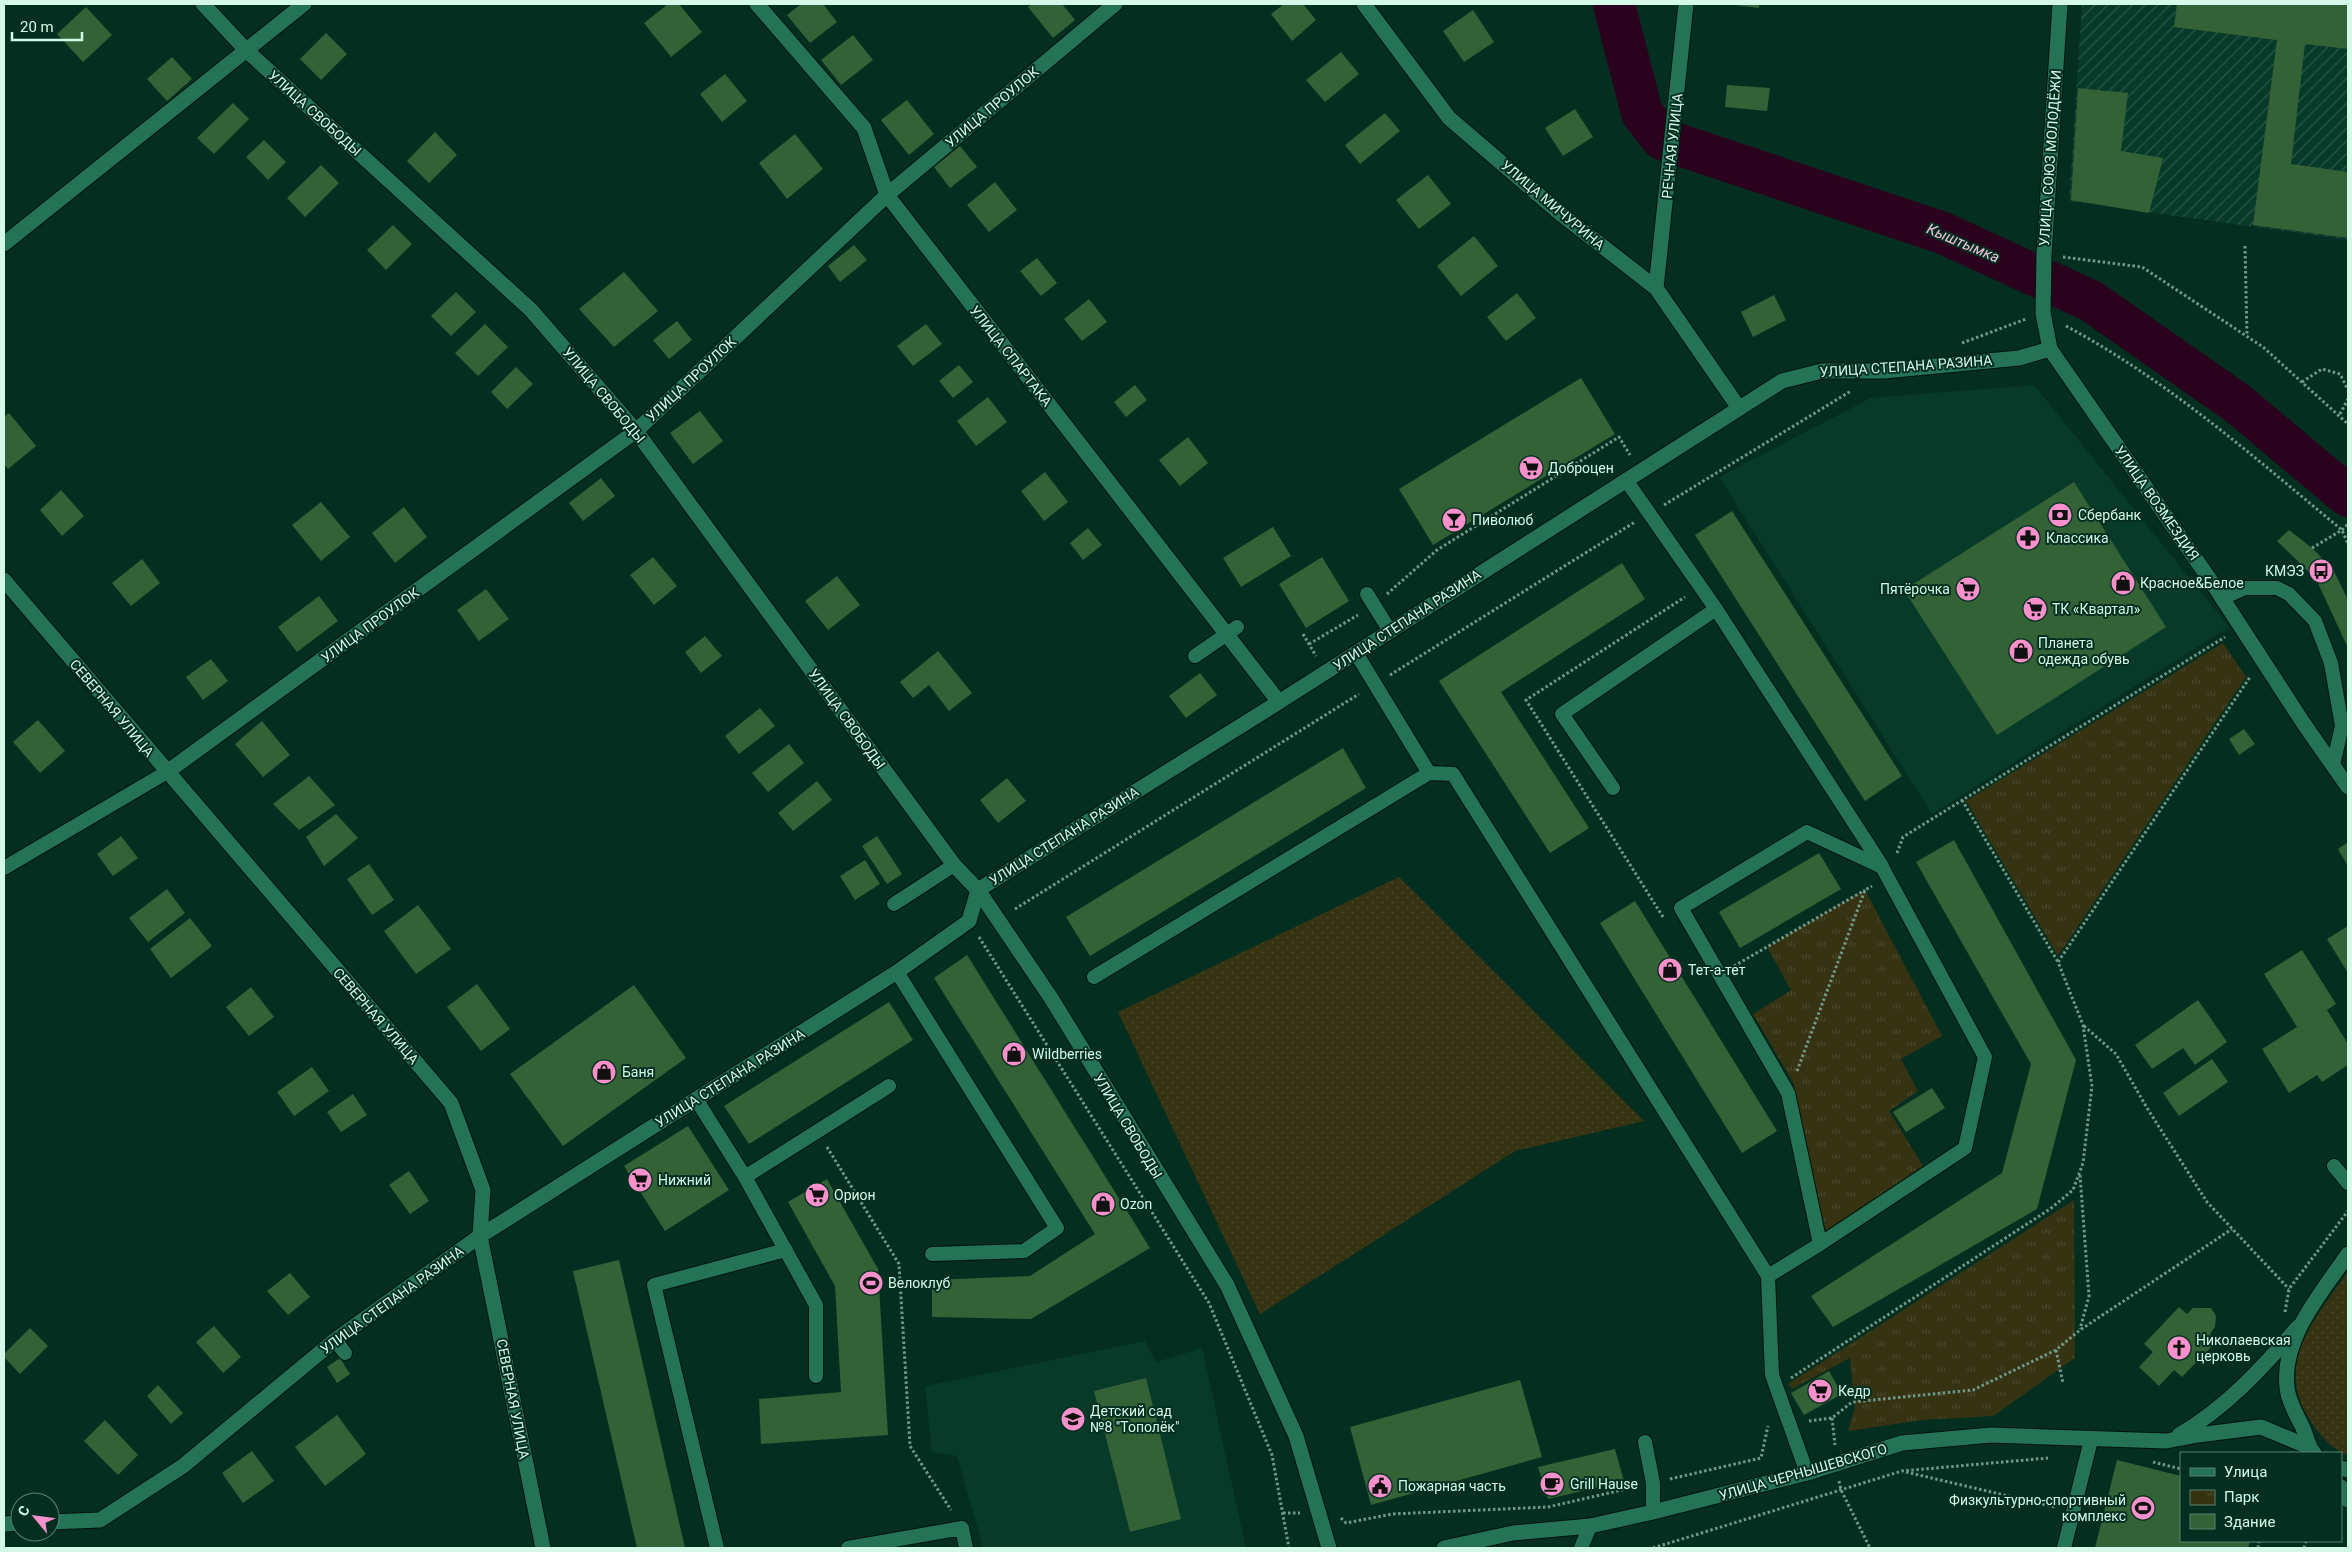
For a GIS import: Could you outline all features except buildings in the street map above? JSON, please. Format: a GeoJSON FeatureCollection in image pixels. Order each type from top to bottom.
{"type":"FeatureCollection","features":[{"type":"Feature","properties":{"kind":"street","name":"УЛИЦА СВОБОДЫ"},"geometry":{"type":"LineString","coordinates":[[203,4],[246,50],[531,310],[636,431],[954,865],[978,890],[1051,998],[1227,1285],[1296,1436],[1329,1548]]}},
{"type":"Feature","properties":{"kind":"street"},"geometry":{"type":"LineString","coordinates":[[4,244],[304,4]]}},
{"type":"Feature","properties":{"kind":"street","name":"УЛИЦА СПАРТАКА"},"geometry":{"type":"LineString","coordinates":[[757,4],[864,128],[887,195],[1232,631],[1279,702]]}},
{"type":"Feature","properties":{"kind":"street","name":"УЛИЦА ПРОУЛОК"},"geometry":{"type":"LineString","coordinates":[[167,772],[636,431],[887,195],[1115,4]]}},
{"type":"Feature","properties":{"kind":"street","name":"УЛИЦА МИЧУРИНА"},"geometry":{"type":"LineString","coordinates":[[1364,4],[1450,118],[1561,214],[1656,288],[1739,408]]}},
{"type":"Feature","properties":{"kind":"street","name":"РЕЧНАЯ УЛИЦА"},"geometry":{"type":"LineString","coordinates":[[1656,288],[1670,170],[1686,4]]}},
{"type":"Feature","properties":{"kind":"street","name":"УЛИЦА СОЮЗ МОЛОДЁЖИ"},"geometry":{"type":"LineString","coordinates":[[2043,313],[2044,255],[2060,4]]}},
{"type":"Feature","properties":{"kind":"street","name":"УЛИЦА ВОЗМЕЗДИЯ"},"geometry":{"type":"LineString","coordinates":[[2043,313],[2050,349],[2223,598],[2348,787]]}},
{"type":"Feature","properties":{"kind":"street","name":"УЛИЦА СТЕПАНА РАЗИНА"},"geometry":{"type":"LineString","coordinates":[[60,1522],[100,1520],[183,1466],[335,1340],[480,1236],[897,972],[969,921],[978,890],[1279,702],[1782,380],[1822,371],[1884,371],[2019,358],[2050,349]]}},
{"type":"Feature","properties":{"kind":"street","name":"СЕВЕРНАЯ УЛИЦА"},"geometry":{"type":"LineString","coordinates":[[4,580],[451,1103],[483,1190],[480,1236],[543,1548]]}},
{"type":"Feature","properties":{"kind":"street"},"geometry":{"type":"LineString","coordinates":[[2166,1441],[2209,1416],[2251,1381],[2298,1327],[2348,1254]]}},
{"type":"Feature","properties":{"kind":"street"},"geometry":{"type":"LineString","coordinates":[[2298,1327],[2287,1367],[2286,1388],[2311,1450]]}},
{"type":"Feature","properties":{"kind":"street","name":"УЛИЦА ЧЕРНЫШЕВСКОГО"},"geometry":{"type":"LineString","coordinates":[[1444,1548],[1513,1533],[1590,1526],[1653,1512],[1807,1473],[1902,1443],[1991,1435],[2091,1440],[2166,1441],[2261,1427],[2311,1450]]}},
{"type":"Feature","properties":{"kind":"street"},"geometry":{"type":"LineString","coordinates":[[2342,1489],[2348,1500]]}},
{"type":"Feature","properties":{"kind":"lane"},"geometry":{"type":"LineString","coordinates":[[1626,480],[1716,609],[1885,872],[1985,1057],[1964,1148],[1820,1244],[1768,1276]]}},
{"type":"Feature","properties":{"kind":"lane"},"geometry":{"type":"LineString","coordinates":[[2223,598],[2245,588],[2277,588],[2289,594],[2315,621],[2331,663],[2342,726],[2333,765]]}},
{"type":"Feature","properties":{"kind":"lane"},"geometry":{"type":"LineString","coordinates":[[1370,599],[1390,630]]}},
{"type":"Feature","properties":{"kind":"lane"},"geometry":{"type":"LineString","coordinates":[[1613,788],[1562,714],[1716,609]]}},
{"type":"Feature","properties":{"kind":"lane"},"geometry":{"type":"LineString","coordinates":[[1195,656],[1232,631]]}},
{"type":"Feature","properties":{"kind":"lane"},"geometry":{"type":"LineString","coordinates":[[1356,653],[1429,774]]}},
{"type":"Feature","properties":{"kind":"lane"},"geometry":{"type":"LineString","coordinates":[[4,868],[167,772]]}},
{"type":"Feature","properties":{"kind":"lane"},"geometry":{"type":"LineString","coordinates":[[1094,977],[1429,774],[1453,774],[1768,1276],[1772,1374],[1807,1473]]}},
{"type":"Feature","properties":{"kind":"lane"},"geometry":{"type":"LineString","coordinates":[[1820,1244],[1788,1093],[1681,908],[1807,832],[1885,872]]}},
{"type":"Feature","properties":{"kind":"lane"},"geometry":{"type":"LineString","coordinates":[[894,904],[954,865]]}},
{"type":"Feature","properties":{"kind":"lane"},"geometry":{"type":"LineString","coordinates":[[897,972],[1057,1228],[1024,1251],[932,1254]]}},
{"type":"Feature","properties":{"kind":"lane"},"geometry":{"type":"LineString","coordinates":[[745,1177],[889,1086]]}},
{"type":"Feature","properties":{"kind":"lane"},"geometry":{"type":"LineString","coordinates":[[696,1099],[745,1177],[816,1305],[816,1376]]}},
{"type":"Feature","properties":{"kind":"lane"},"geometry":{"type":"LineString","coordinates":[[2334,1166],[2348,1183]]}},
{"type":"Feature","properties":{"kind":"lane"},"geometry":{"type":"LineString","coordinates":[[717,1548],[654,1285],[786,1250]]}},
{"type":"Feature","properties":{"kind":"lane"},"geometry":{"type":"LineString","coordinates":[[335,1340],[345,1353]]}},
{"type":"Feature","properties":{"kind":"lane"},"geometry":{"type":"LineString","coordinates":[[2064,1548],[2091,1440]]}},
{"type":"Feature","properties":{"kind":"lane"},"geometry":{"type":"LineString","coordinates":[[1645,1442],[1653,1483],[1653,1512]]}},
{"type":"Feature","properties":{"kind":"lane"},"geometry":{"type":"LineString","coordinates":[[1581,1548],[1590,1526]]}},
{"type":"Feature","properties":{"kind":"lane"},"geometry":{"type":"LineString","coordinates":[[848,1548],[962,1528],[966,1548]]}},
{"type":"Feature","properties":{"kind":"path"},"geometry":{"type":"LineString","coordinates":[[2245,246],[2247,336]]}},
{"type":"Feature","properties":{"kind":"path"},"geometry":{"type":"LineString","coordinates":[[2044,255],[2142,267],[2263,347],[2340,414],[2348,424]]}},
{"type":"Feature","properties":{"kind":"path"},"geometry":{"type":"LineString","coordinates":[[1959,344],[2043,313],[2106,347],[2210,420],[2342,530],[2348,544]]}},
{"type":"Feature","properties":{"kind":"path"},"geometry":{"type":"LineString","coordinates":[[2302,382],[2322,369],[2340,374],[2348,390]]}},
{"type":"Feature","properties":{"kind":"path"},"geometry":{"type":"LineString","coordinates":[[1025,902],[1649,514],[1884,371]]}},
{"type":"Feature","properties":{"kind":"path"},"geometry":{"type":"LineString","coordinates":[[2340,414],[2348,399]]}},
{"type":"Feature","properties":{"kind":"path"},"geometry":{"type":"LineString","coordinates":[[1309,644],[1437,550],[1619,437],[1640,472]]}},
{"type":"Feature","properties":{"kind":"path"},"geometry":{"type":"LineString","coordinates":[[2312,548],[2342,530],[2348,524]]}},
{"type":"Feature","properties":{"kind":"path"},"geometry":{"type":"LineString","coordinates":[[1650,896],[1526,700],[1700,587]]}},
{"type":"Feature","properties":{"kind":"path"},"geometry":{"type":"LineString","coordinates":[[1719,974],[1866,890],[1885,872],[1903,837],[2234,632]]}},
{"type":"Feature","properties":{"kind":"path"},"geometry":{"type":"LineString","coordinates":[[1303,634],[1325,672]]}},
{"type":"Feature","properties":{"kind":"path"},"geometry":{"type":"LineString","coordinates":[[1962,800],[2058,962]]}},
{"type":"Feature","properties":{"kind":"path"},"geometry":{"type":"LineString","coordinates":[[1788,1093],[1866,890]]}},
{"type":"Feature","properties":{"kind":"path"},"geometry":{"type":"LineString","coordinates":[[969,921],[1209,1303],[1272,1454],[1289,1548]]}},
{"type":"Feature","properties":{"kind":"path"},"geometry":{"type":"LineString","coordinates":[[2083,1025],[2116,1054],[2147,1108],[2202,1195],[2289,1289]]}},
{"type":"Feature","properties":{"kind":"path"},"geometry":{"type":"LineString","coordinates":[[817,1131],[899,1264],[910,1446],[962,1528]]}},
{"type":"Feature","properties":{"kind":"path"},"geometry":{"type":"LineString","coordinates":[[2080,1172],[2089,1296],[2080,1330]]}},
{"type":"Feature","properties":{"kind":"path"},"geometry":{"type":"LineString","coordinates":[[2298,1327],[2285,1313],[2289,1289],[2348,1211]]}},
{"type":"Feature","properties":{"kind":"path"},"geometry":{"type":"LineString","coordinates":[[1769,1429],[1832,1418],[1852,1402],[1973,1390],[2056,1350],[2080,1330],[2232,1229]]}},
{"type":"Feature","properties":{"kind":"path"},"geometry":{"type":"LineString","coordinates":[[2056,1350],[2063,1383]]}},
{"type":"Feature","properties":{"kind":"path"},"geometry":{"type":"LineString","coordinates":[[1653,1548],[1902,1471],[2049,1458]]}},
{"type":"Feature","properties":{"kind":"path"},"geometry":{"type":"LineString","coordinates":[[1902,1471],[2073,1511]]}},
{"type":"Feature","properties":{"kind":"path"},"geometry":{"type":"LineString","coordinates":[[1841,1490],[1870,1548]]}},
{"type":"Feature","properties":{"kind":"path"},"geometry":{"type":"LineString","coordinates":[[1283,1513],[1317,1512],[1328,1505],[1346,1523],[1392,1514],[1548,1508]]}},
{"type":"Feature","properties":{"kind":"shaded area"},"geometry":{"type":"Polygon","coordinates":[[[2082,4],[2348,4],[2348,240],[2069,201],[2082,4]]]}},
{"type":"Feature","properties":{"kind":"shaded area"},"geometry":{"type":"Polygon","coordinates":[[[2034,385],[2229,627],[1932,814],[1719,477],[1871,398],[2034,385]]]}},
{"type":"Feature","properties":{"kind":"shaded area","name":"Детский сад №8 \"Тополёк\""},"geometry":{"type":"Polygon","coordinates":[[[1145,1341],[1156,1362],[1202,1348],[1246,1548],[983,1548],[957,1456],[932,1452],[925,1386],[1145,1341]]]}},
{"type":"Feature","properties":{"kind":"green space"},"geometry":{"type":"Polygon","coordinates":[[[2223,643],[2246,677],[2058,956],[1966,801],[2223,643]]]}},
{"type":"Feature","properties":{"kind":"green space"},"geometry":{"type":"Polygon","coordinates":[[[1399,877],[1644,1121],[1515,1151],[1260,1314],[1118,1012],[1399,877]]]}},
{"type":"Feature","properties":{"kind":"green space"},"geometry":{"type":"Polygon","coordinates":[[[1865,890],[1942,1036],[1901,1059],[1918,1091],[1889,1111],[1923,1166],[1826,1233],[1793,1082],[1753,1014],[1791,990],[1767,947],[1865,890]]]}},
{"type":"Feature","properties":{"kind":"green space"},"geometry":{"type":"Polygon","coordinates":[[[2074,1200],[2075,1358],[1993,1416],[1922,1420],[1848,1431],[1855,1408],[1850,1358],[1792,1389],[1788,1384],[2074,1200]]]}},
{"type":"Feature","properties":{"kind":"green space"},"geometry":{"type":"Polygon","coordinates":[[[2348,1272],[2348,1456],[2336,1450],[2326,1441],[2310,1420],[2300,1399],[2296,1380],[2297,1360],[2303,1342],[2323,1306],[2348,1272]]]}},
{"type":"Feature","properties":{"kind":"waterway","name":"Кыштымка"},"geometry":{"type":"LineString","coordinates":[[1614,4],[1642,113],[1662,139],[1943,233],[2091,301],[2237,403],[2348,496]]}},
{"type":"Feature","properties":{"kind":"place","name":"Доброцен"},"geometry":{"type":"Point","coordinates":[1531,468]}},
{"type":"Feature","properties":{"kind":"place","name":"Сбербанк"},"geometry":{"type":"Point","coordinates":[2060,515]}},
{"type":"Feature","properties":{"kind":"place","name":"Пиволюб"},"geometry":{"type":"Point","coordinates":[1454,520]}},
{"type":"Feature","properties":{"kind":"place","name":"Классика"},"geometry":{"type":"Point","coordinates":[2028,538]}},
{"type":"Feature","properties":{"kind":"place","name":"КМЭЗ"},"geometry":{"type":"Point","coordinates":[2321,571]}},
{"type":"Feature","properties":{"kind":"place","name":"Красное&Белое"},"geometry":{"type":"Point","coordinates":[2123,583]}},
{"type":"Feature","properties":{"kind":"place","name":"Пятёрочка"},"geometry":{"type":"Point","coordinates":[1968,589]}},
{"type":"Feature","properties":{"kind":"place","name":"ТК «Квартал»"},"geometry":{"type":"Point","coordinates":[2035,609]}},
{"type":"Feature","properties":{"kind":"place","name":"Планета одежда обувь"},"geometry":{"type":"Point","coordinates":[2021,651]}},
{"type":"Feature","properties":{"kind":"place","name":"Тет-а-тет"},"geometry":{"type":"Point","coordinates":[1670,970]}},
{"type":"Feature","properties":{"kind":"place","name":"Wildberries"},"geometry":{"type":"Point","coordinates":[1014,1054]}},
{"type":"Feature","properties":{"kind":"place","name":"Баня"},"geometry":{"type":"Point","coordinates":[604,1072]}},
{"type":"Feature","properties":{"kind":"place","name":"Нижний"},"geometry":{"type":"Point","coordinates":[640,1180]}},
{"type":"Feature","properties":{"kind":"place","name":"Орион"},"geometry":{"type":"Point","coordinates":[817,1195]}},
{"type":"Feature","properties":{"kind":"place","name":"Ozon"},"geometry":{"type":"Point","coordinates":[1103,1204]}},
{"type":"Feature","properties":{"kind":"place","name":"Велоклуб"},"geometry":{"type":"Point","coordinates":[871,1283]}},
{"type":"Feature","properties":{"kind":"place","name":"Николаевская церковь"},"geometry":{"type":"Point","coordinates":[2179,1348]}},
{"type":"Feature","properties":{"kind":"place","name":"Кедр"},"geometry":{"type":"Point","coordinates":[1820,1391]}},
{"type":"Feature","properties":{"kind":"place","name":"Детский сад №8 \"Тополёк\""},"geometry":{"type":"Point","coordinates":[1073,1419]}},
{"type":"Feature","properties":{"kind":"place","name":"Grill Hause"},"geometry":{"type":"Point","coordinates":[1552,1484]}},
{"type":"Feature","properties":{"kind":"place","name":"Пожарная часть"},"geometry":{"type":"Point","coordinates":[1380,1486]}},
{"type":"Feature","properties":{"kind":"place","name":"Физкультурно-спортивный комплекс"},"geometry":{"type":"Point","coordinates":[2143,1508]}}]}
